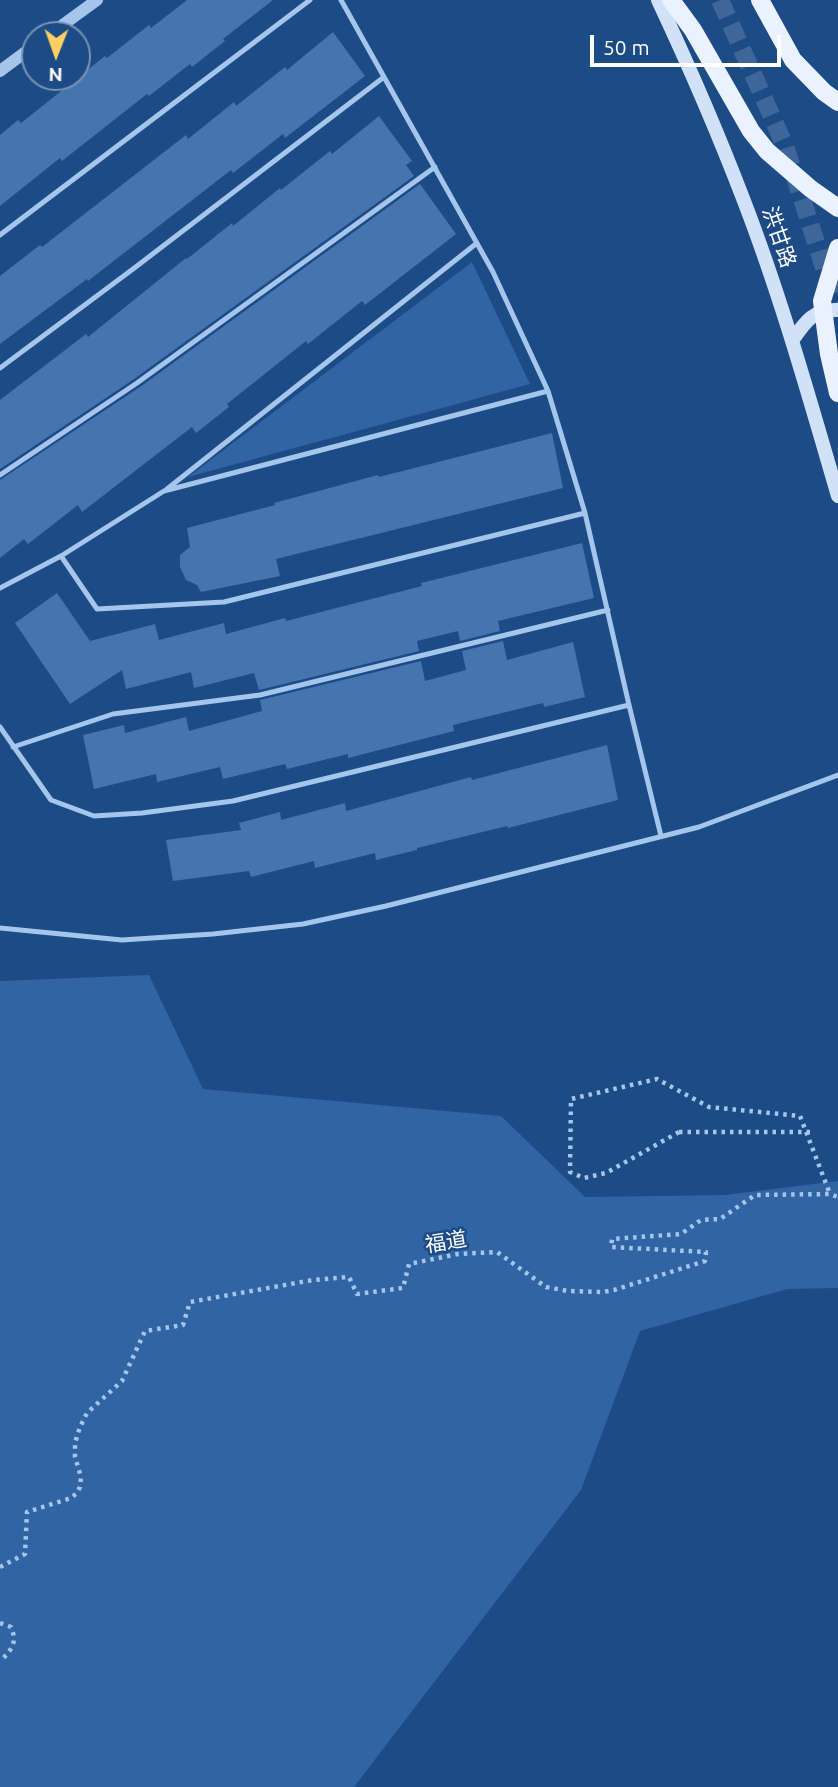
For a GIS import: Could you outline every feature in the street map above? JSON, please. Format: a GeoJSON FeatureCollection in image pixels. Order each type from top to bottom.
{"type":"FeatureCollection","features":[{"type":"Feature","properties":{"kind":"main road","name":"洪甘路"},"geometry":{"type":"LineString","coordinates":[[658,0],[691,72],[744,202],[792,341],[838,496]]}},
{"type":"Feature","properties":{"kind":"main road"},"geometry":{"type":"LineString","coordinates":[[671,0],[693,30],[751,131],[767,151],[838,208]]}},
{"type":"Feature","properties":{"kind":"main road"},"geometry":{"type":"LineString","coordinates":[[760,0],[793,60],[824,92],[838,102]]}},
{"type":"Feature","properties":{"kind":"main road"},"geometry":{"type":"LineString","coordinates":[[838,248],[822,301],[829,354],[838,393]]}},
{"type":"Feature","properties":{"kind":"main road"},"geometry":{"type":"LineString","coordinates":[[792,341],[805,322],[825,310],[838,310]]}},
{"type":"Feature","properties":{"kind":"street"},"geometry":{"type":"LineString","coordinates":[[68,21],[97,0]]}},
{"type":"Feature","properties":{"kind":"street"},"geometry":{"type":"LineString","coordinates":[[0,71],[21,55]]}},
{"type":"Feature","properties":{"kind":"lane"},"geometry":{"type":"LineString","coordinates":[[0,234],[310,0]]}},
{"type":"Feature","properties":{"kind":"lane"},"geometry":{"type":"LineString","coordinates":[[341,0],[493,272],[548,391],[585,513],[661,836]]}},
{"type":"Feature","properties":{"kind":"lane"},"geometry":{"type":"LineString","coordinates":[[0,368],[133,270],[384,77]]}},
{"type":"Feature","properties":{"kind":"lane"},"geometry":{"type":"LineString","coordinates":[[0,475],[137,383],[435,167]]}},
{"type":"Feature","properties":{"kind":"lane"},"geometry":{"type":"LineString","coordinates":[[0,588],[61,556],[164,491],[477,243]]}},
{"type":"Feature","properties":{"kind":"lane"},"geometry":{"type":"LineString","coordinates":[[164,491],[548,391]]}},
{"type":"Feature","properties":{"kind":"lane"},"geometry":{"type":"LineString","coordinates":[[61,556],[97,609],[224,602],[585,513]]}},
{"type":"Feature","properties":{"kind":"lane"},"geometry":{"type":"LineString","coordinates":[[13,747],[113,714],[260,695],[608,610]]}},
{"type":"Feature","properties":{"kind":"lane"},"geometry":{"type":"LineString","coordinates":[[0,727],[51,800],[94,816],[142,813],[233,801],[629,705]]}},
{"type":"Feature","properties":{"kind":"lane"},"geometry":{"type":"LineString","coordinates":[[0,928],[122,940],[303,924],[386,906],[699,827],[838,775]]}},
{"type":"Feature","properties":{"kind":"path"},"geometry":{"type":"LineString","coordinates":[[811,1132],[679,1132],[606,1173],[584,1178],[570,1172],[571,1099],[657,1079],[709,1107],[800,1116],[830,1194]]}},
{"type":"Feature","properties":{"kind":"path","name":"福道"},"geometry":{"type":"LineString","coordinates":[[0,1567],[25,1554],[27,1512],[71,1498],[77,1493],[81,1477],[75,1457],[75,1443],[80,1427],[87,1413],[122,1381],[145,1331],[184,1325],[190,1302],[313,1280],[349,1277],[357,1294],[403,1288],[409,1264],[458,1254],[498,1252],[546,1287],[568,1291],[614,1290],[705,1261],[706,1252],[611,1247],[612,1239],[681,1234],[701,1220],[720,1219],[755,1195],[830,1194],[838,1197]]}},
{"type":"Feature","properties":{"kind":"path"},"geometry":{"type":"LineString","coordinates":[[0,1623],[11,1628],[15,1635],[14,1647],[0,1661]]}},
{"type":"Feature","properties":{"kind":"shaded area"},"geometry":{"type":"Polygon","coordinates":[[[472,262],[530,384],[188,477],[472,262]]]}},
{"type":"Feature","properties":{"kind":"shaded area"},"geometry":{"type":"Polygon","coordinates":[[[149,975],[203,1089],[501,1116],[585,1197],[725,1195],[838,1181],[838,1288],[787,1289],[640,1331],[581,1490],[354,1787],[0,1787],[0,981],[149,975]]]}},
{"type":"Feature","properties":{"kind":"building"},"geometry":{"type":"Polygon","coordinates":[[[187,0],[273,0],[192,67],[190,64],[149,96],[147,94],[0,206],[0,135],[18,120],[21,123],[61,91],[91,91],[91,67],[149,25],[151,28],[187,0]]]}},
{"type":"Feature","properties":{"kind":"building"},"geometry":{"type":"Polygon","coordinates":[[[333,32],[365,76],[285,138],[283,134],[233,173],[231,170],[88,281],[87,279],[0,344],[0,276],[40,245],[42,247],[186,135],[188,139],[234,102],[236,106],[285,67],[287,70],[333,32]]]}},
{"type":"Feature","properties":{"kind":"building"},"geometry":{"type":"Polygon","coordinates":[[[379,116],[412,161],[406,165],[414,176],[134,379],[0,469],[0,400],[86,334],[88,337],[232,223],[233,226],[379,116]]]}},
{"type":"Feature","properties":{"kind":"building"},"geometry":{"type":"Polygon","coordinates":[[[420,184],[456,234],[365,305],[362,301],[308,344],[306,341],[227,404],[229,407],[196,433],[192,427],[82,512],[78,505],[28,544],[24,539],[0,558],[0,480],[140,387],[420,184]]]}},
{"type":"Feature","properties":{"kind":"building"},"geometry":{"type":"Polygon","coordinates":[[[552,433],[563,488],[276,559],[280,576],[201,592],[197,585],[186,580],[180,567],[180,555],[190,547],[187,528],[378,475],[379,477],[552,433]]]}},
{"type":"Feature","properties":{"kind":"building"},"geometry":{"type":"Polygon","coordinates":[[[582,543],[594,598],[498,621],[500,631],[460,641],[458,631],[417,641],[419,651],[259,690],[254,673],[194,688],[191,672],[126,689],[122,670],[70,704],[15,623],[57,593],[90,641],[155,624],[159,640],[224,623],[226,634],[285,618],[286,621],[422,586],[421,583],[582,543]]]}},
{"type":"Feature","properties":{"kind":"building"},"geometry":{"type":"Polygon","coordinates":[[[503,641],[507,660],[573,642],[585,697],[544,707],[543,703],[453,725],[454,731],[348,758],[348,754],[287,769],[285,764],[223,779],[220,767],[157,782],[156,774],[94,789],[83,735],[124,725],[125,733],[186,717],[189,731],[262,711],[260,700],[421,661],[425,681],[466,670],[462,651],[503,641]]]}},
{"type":"Feature","properties":{"kind":"building"},"geometry":{"type":"Polygon","coordinates":[[[607,745],[618,800],[376,860],[375,853],[315,868],[314,861],[251,877],[249,871],[173,881],[166,840],[241,830],[239,823],[280,812],[281,820],[345,803],[346,811],[471,777],[472,780],[607,745]]]}},
{"type":"Feature","properties":{"kind":"tunnel"},"geometry":{"type":"LineString","coordinates":[[720,0],[785,146],[838,311]]}}]}
